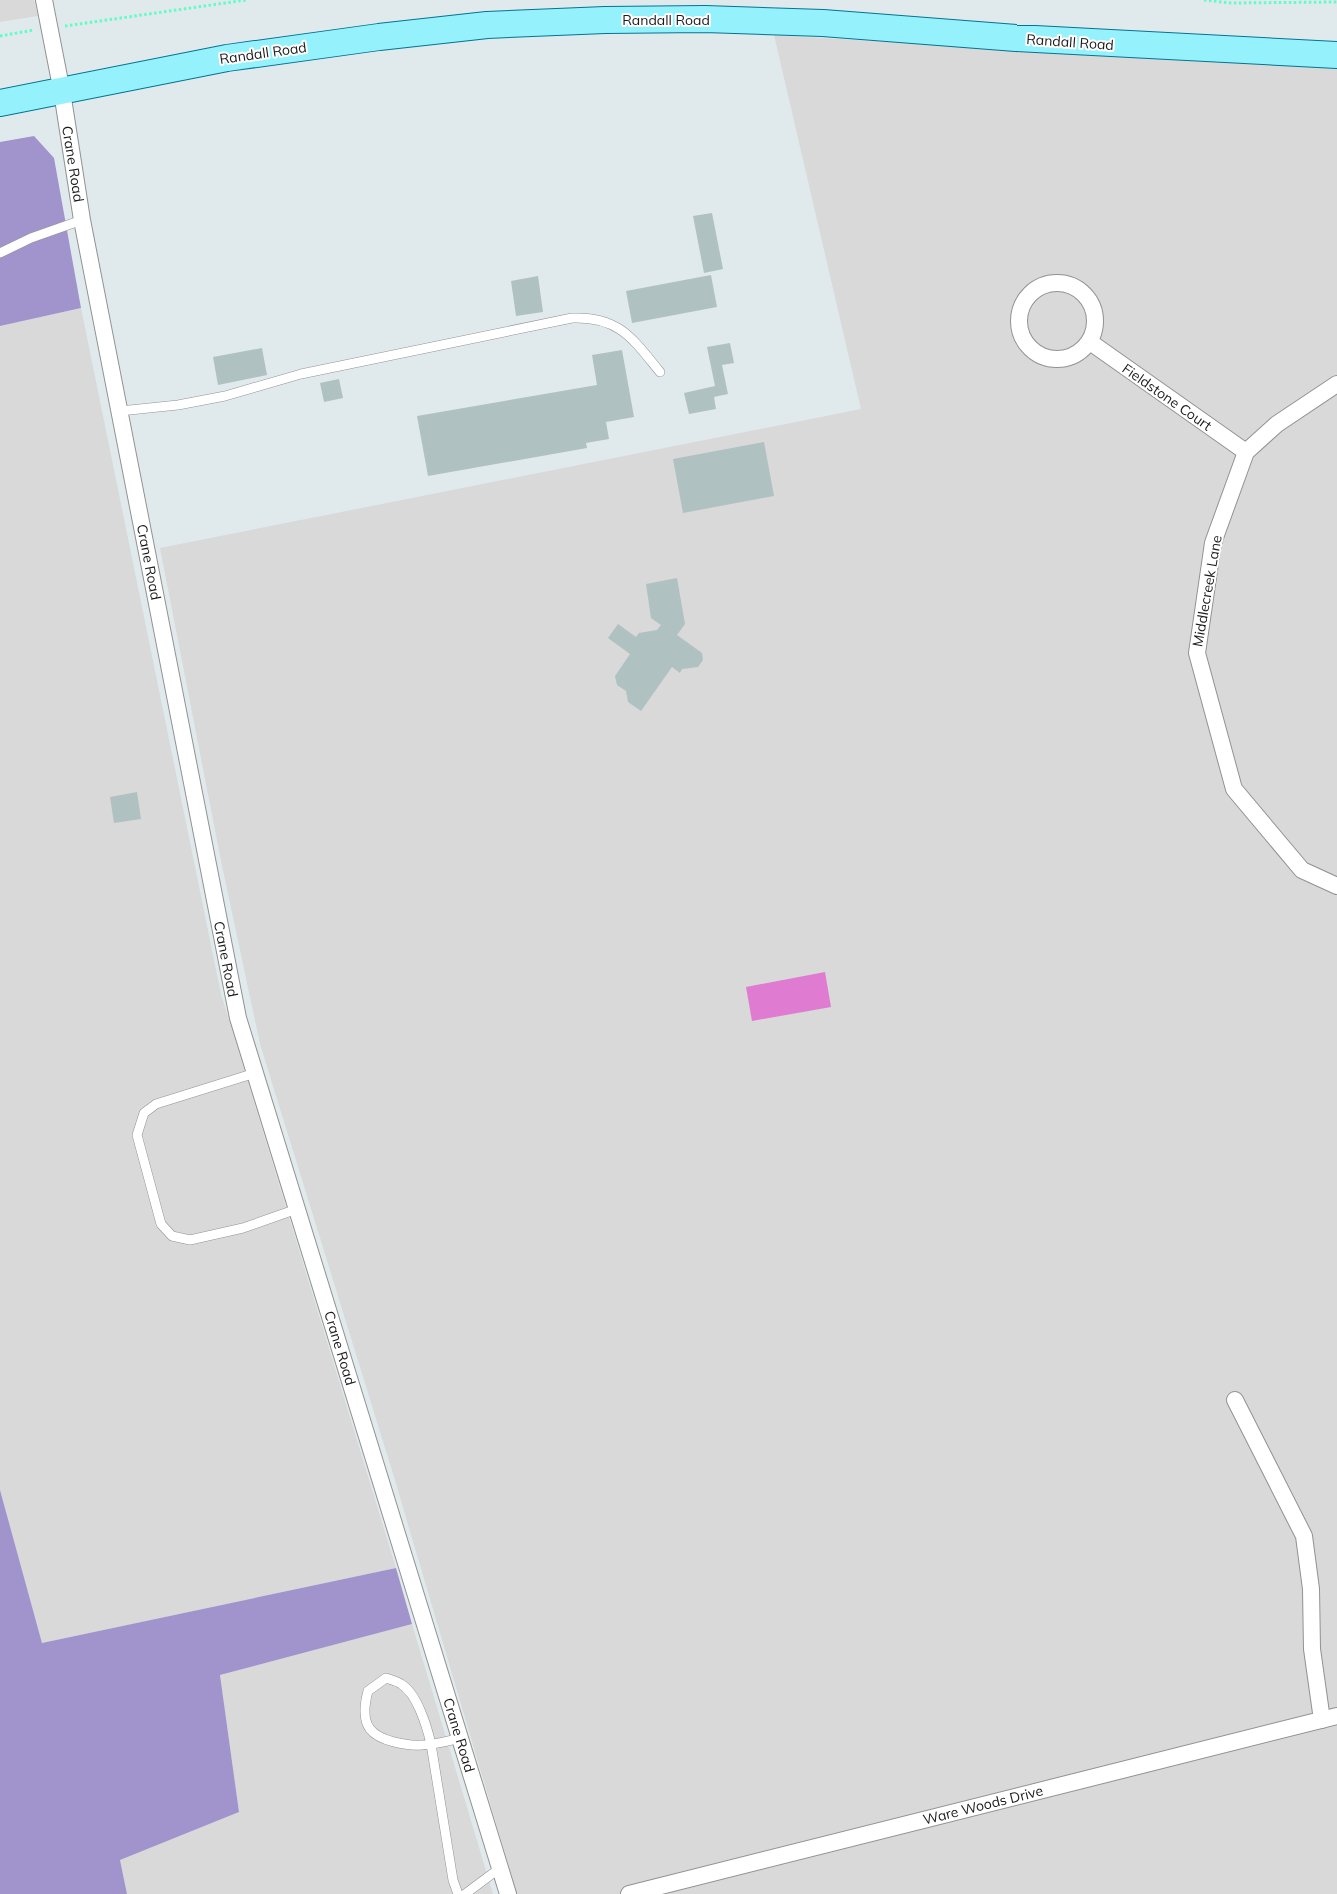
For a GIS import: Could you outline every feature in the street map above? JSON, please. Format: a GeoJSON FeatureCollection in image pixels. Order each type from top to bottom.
{"type":"FeatureCollection","features":[{"type":"Feature","properties":{"kind":"main road","name":"Randall Road"},"geometry":{"type":"LineString","coordinates":[[0,103],[226,58],[379,37],[487,25],[606,20],[705,19],[823,23],[1035,40],[1337,55]]}},
{"type":"Feature","properties":{"kind":"street","name":"Crane Road"},"geometry":{"type":"LineString","coordinates":[[44,0],[62,92],[82,220],[238,1018],[508,1894]]}},
{"type":"Feature","properties":{"kind":"street"},"geometry":{"type":"LineString","coordinates":[[1059,283],[1072,286],[1083,293],[1091,303],[1095,316],[1094,330],[1090,342],[1082,351],[1072,357],[1054,360],[1037,354],[1021,336],[1018,324],[1019,312],[1024,300],[1034,290],[1045,284],[1059,283]]}},
{"type":"Feature","properties":{"kind":"street","name":"Fieldstone Court"},"geometry":{"type":"LineString","coordinates":[[1090,342],[1246,452]]}},
{"type":"Feature","properties":{"kind":"street","name":"Middlecreek Lane"},"geometry":{"type":"LineString","coordinates":[[1337,384],[1277,424],[1246,452],[1213,543],[1197,653],[1234,789],[1302,870],[1337,886]]}},
{"type":"Feature","properties":{"kind":"street"},"geometry":{"type":"LineString","coordinates":[[1235,1400],[1304,1536],[1311,1589],[1312,1649],[1330,1718]]}},
{"type":"Feature","properties":{"kind":"street","name":"Ware Woods Drive"},"geometry":{"type":"LineString","coordinates":[[629,1894],[1330,1718]]}},
{"type":"Feature","properties":{"kind":"lane"},"geometry":{"type":"LineString","coordinates":[[0,253],[31,238],[82,220]]}},
{"type":"Feature","properties":{"kind":"lane"},"geometry":{"type":"LineString","coordinates":[[120,411],[178,405],[226,396],[301,374],[572,318],[589,317],[607,321],[625,333],[660,372]]}},
{"type":"Feature","properties":{"kind":"lane"},"geometry":{"type":"LineString","coordinates":[[255,1073],[156,1104],[144,1113],[137,1135],[161,1224],[172,1236],[190,1240],[243,1228],[297,1209]]}},
{"type":"Feature","properties":{"kind":"lane"},"geometry":{"type":"LineString","coordinates":[[458,1894],[453,1880],[430,1744],[423,1716],[403,1684],[386,1678],[368,1691],[364,1713],[370,1729],[382,1737],[400,1743],[421,1745],[430,1744],[461,1738]]}},
{"type":"Feature","properties":{"kind":"lane"},"geometry":{"type":"LineString","coordinates":[[466,1894],[500,1868]]}},
{"type":"Feature","properties":{"kind":"path"},"geometry":{"type":"LineString","coordinates":[[81,24],[246,0]]}},
{"type":"Feature","properties":{"kind":"path"},"geometry":{"type":"LineString","coordinates":[[1204,0],[1231,3],[1337,2]]}},
{"type":"Feature","properties":{"kind":"shaded area"},"geometry":{"type":"Polygon","coordinates":[[[0,0],[34,0],[38,16],[0,22],[0,0]]]}},
{"type":"Feature","properties":{"kind":"shaded area"},"geometry":{"type":"Polygon","coordinates":[[[774,35],[1257,64],[1337,66],[1337,1894],[517,1894],[394,1477],[260,1044],[221,861],[160,548],[861,409],[774,35]]]}},
{"type":"Feature","properties":{"kind":"shaded area"},"geometry":{"type":"Polygon","coordinates":[[[34,136],[54,158],[81,308],[0,326],[0,142],[34,136]]]}},
{"type":"Feature","properties":{"kind":"shaded area"},"geometry":{"type":"Polygon","coordinates":[[[81,308],[221,994],[396,1568],[42,1643],[0,1490],[0,326],[81,308]]]}},
{"type":"Feature","properties":{"kind":"shaded area"},"geometry":{"type":"Polygon","coordinates":[[[825,972],[831,1007],[752,1021],[746,987],[825,972]]]}},
{"type":"Feature","properties":{"kind":"shaded area"},"geometry":{"type":"Polygon","coordinates":[[[0,1490],[42,1643],[396,1568],[412,1624],[220,1675],[239,1812],[120,1860],[127,1894],[0,1894],[0,1490]]]}},
{"type":"Feature","properties":{"kind":"shaded area"},"geometry":{"type":"Polygon","coordinates":[[[412,1624],[493,1894],[127,1894],[120,1860],[239,1812],[220,1675],[412,1624]]]}},
{"type":"Feature","properties":{"kind":"building"},"geometry":{"type":"Polygon","coordinates":[[[712,213],[723,269],[704,273],[693,216],[712,213]]]}},
{"type":"Feature","properties":{"kind":"building"},"geometry":{"type":"Polygon","coordinates":[[[711,275],[717,307],[632,323],[626,291],[711,275]]]}},
{"type":"Feature","properties":{"kind":"building"},"geometry":{"type":"Polygon","coordinates":[[[538,276],[543,312],[516,316],[511,281],[538,276]]]}},
{"type":"Feature","properties":{"kind":"building"},"geometry":{"type":"Polygon","coordinates":[[[730,343],[734,363],[722,365],[728,394],[714,397],[716,409],[689,414],[684,393],[715,386],[707,347],[730,343]]]}},
{"type":"Feature","properties":{"kind":"building"},"geometry":{"type":"Polygon","coordinates":[[[262,348],[267,375],[218,385],[213,357],[262,348]]]}},
{"type":"Feature","properties":{"kind":"building"},"geometry":{"type":"Polygon","coordinates":[[[622,350],[634,417],[606,422],[609,439],[586,443],[587,448],[428,476],[417,416],[597,385],[592,355],[622,350]]]}},
{"type":"Feature","properties":{"kind":"building"},"geometry":{"type":"Polygon","coordinates":[[[339,379],[343,398],[324,402],[320,383],[339,379]]]}},
{"type":"Feature","properties":{"kind":"building"},"geometry":{"type":"Polygon","coordinates":[[[764,442],[774,496],[683,513],[673,459],[764,442]]]}},
{"type":"Feature","properties":{"kind":"building"},"geometry":{"type":"Polygon","coordinates":[[[677,578],[685,624],[677,635],[702,653],[703,660],[698,667],[682,669],[680,673],[672,667],[641,711],[628,702],[626,691],[617,685],[615,676],[630,654],[608,638],[618,624],[636,637],[639,633],[657,630],[661,625],[651,618],[646,584],[677,578]]]}},
{"type":"Feature","properties":{"kind":"building"},"geometry":{"type":"Polygon","coordinates":[[[137,792],[141,819],[114,823],[110,797],[137,792]]]}}]}
